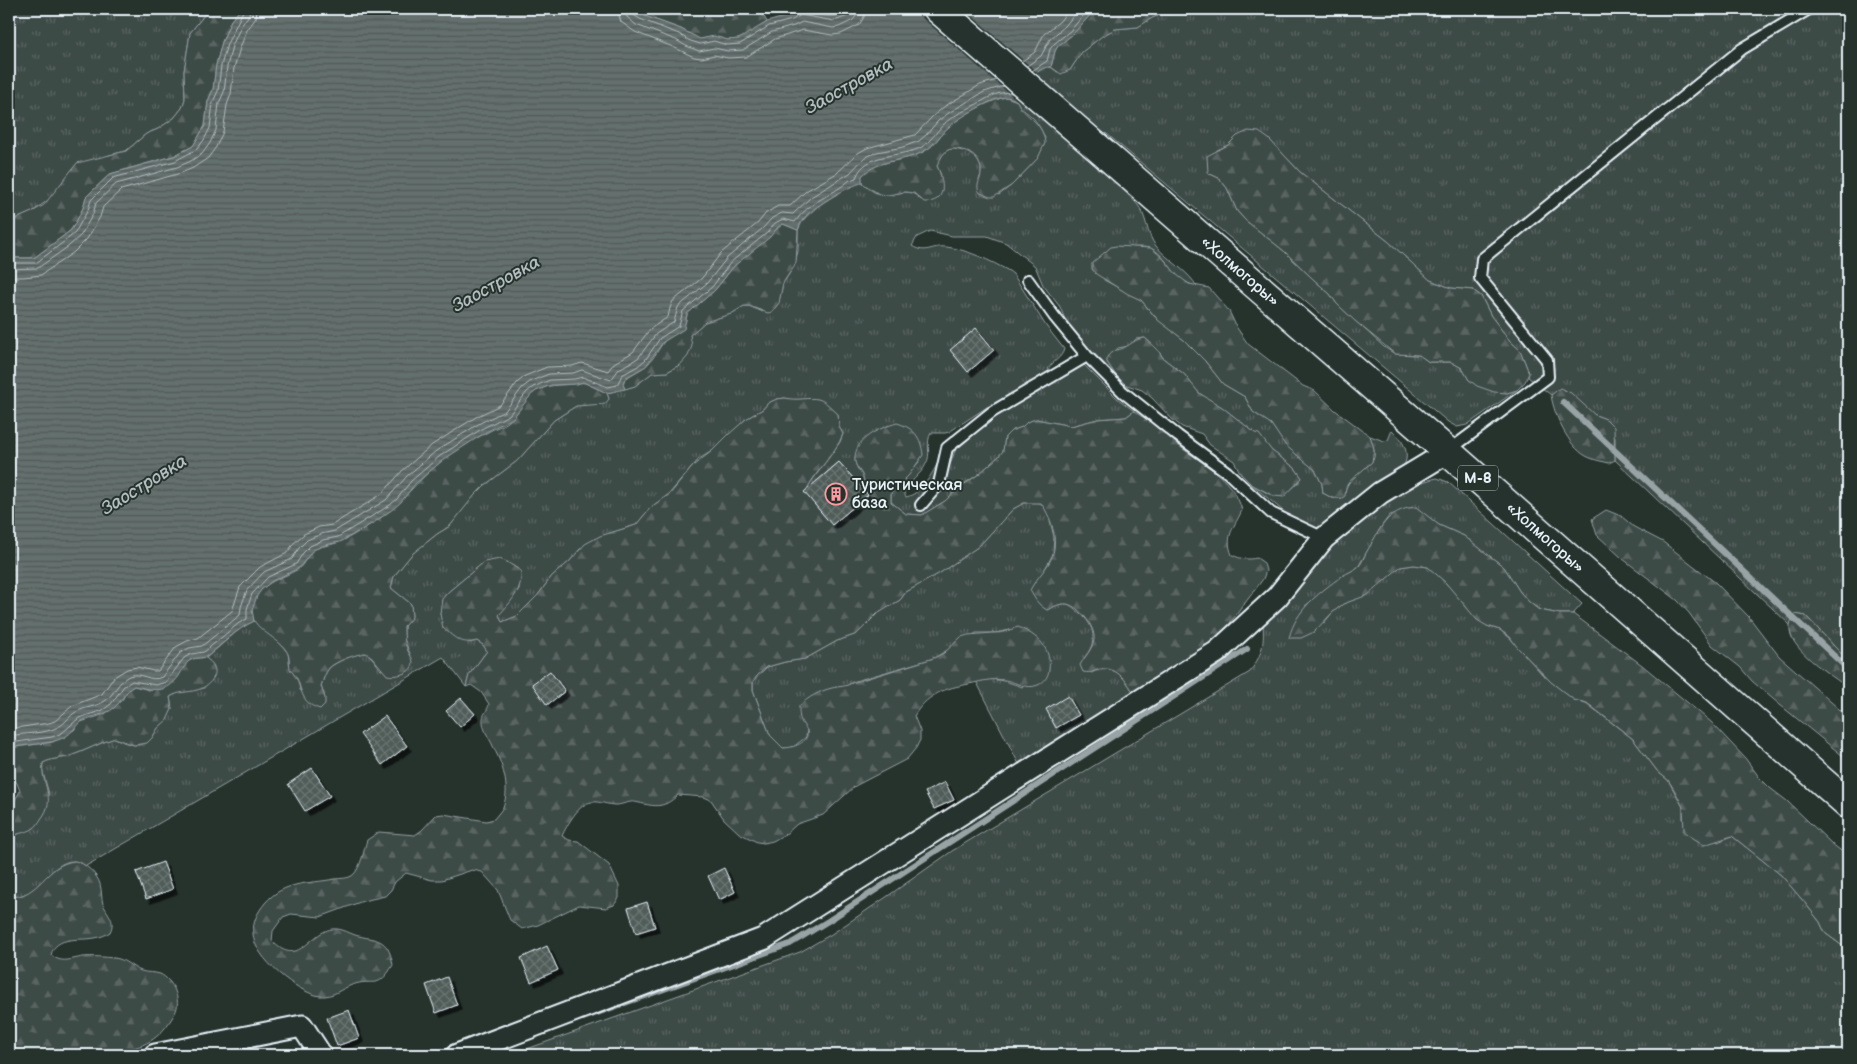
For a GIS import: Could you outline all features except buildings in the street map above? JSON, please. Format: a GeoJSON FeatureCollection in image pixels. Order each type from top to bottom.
{"type":"FeatureCollection","features":[{"type":"Feature","properties":{"kind":"highway","name":"«Холмогоры»"},"geometry":{"type":"LineString","coordinates":[[938,9],[1448,452],[1848,804]]}},
{"type":"Feature","properties":{"kind":"street"},"geometry":{"type":"LineString","coordinates":[[458,1055],[763,939],[1218,652],[1277,597],[1324,538],[1380,493],[1448,452]]}},
{"type":"Feature","properties":{"kind":"street"},"geometry":{"type":"LineString","coordinates":[[155,1055],[302,1026],[321,1055]]}},
{"type":"Feature","properties":{"kind":"lane"},"geometry":{"type":"LineString","coordinates":[[1448,452],[1548,377],[1547,360],[1480,278],[1482,259],[1742,49],[1809,9]]}},
{"type":"Feature","properties":{"kind":"lane"},"geometry":{"type":"LineString","coordinates":[[1028,280],[1054,316],[1087,356],[1123,392],[1178,436],[1228,472],[1271,513],[1324,538]]}},
{"type":"Feature","properties":{"kind":"lane"},"geometry":{"type":"LineString","coordinates":[[920,505],[939,484],[947,448],[992,412],[1087,356]]}},
{"type":"Feature","properties":{"kind":"green space"},"geometry":{"type":"Polygon","coordinates":[[[9,9],[209,9],[190,33],[184,71],[185,99],[182,108],[174,118],[158,129],[146,134],[126,151],[109,155],[32,212],[9,222],[9,9]]]}},
{"type":"Feature","properties":{"kind":"green space"},"geometry":{"type":"Polygon","coordinates":[[[209,9],[241,9],[231,20],[222,42],[216,65],[213,90],[208,101],[205,126],[193,146],[173,156],[110,174],[86,197],[83,208],[71,230],[34,258],[9,258],[9,222],[44,205],[77,163],[126,151],[146,134],[158,129],[174,118],[182,108],[185,99],[184,71],[190,33],[209,9]]]}},
{"type":"Feature","properties":{"kind":"green space"},"geometry":{"type":"Polygon","coordinates":[[[633,9],[760,9],[767,22],[739,39],[712,38],[700,40],[681,29],[642,15],[633,9]]]}},
{"type":"Feature","properties":{"kind":"green space"},"geometry":{"type":"Polygon","coordinates":[[[798,9],[847,9],[837,15],[824,16],[798,9]]]}},
{"type":"Feature","properties":{"kind":"green space"},"geometry":{"type":"Polygon","coordinates":[[[1104,9],[1184,9],[1174,14],[1162,14],[1138,27],[1115,29],[1102,36],[1082,52],[1070,70],[1061,74],[1051,67],[1058,46],[1073,34],[1092,13],[1104,9]]]}},
{"type":"Feature","properties":{"kind":"green space"},"geometry":{"type":"Polygon","coordinates":[[[1184,9],[1848,9],[1848,661],[1806,616],[1795,614],[1790,625],[1615,460],[1615,438],[1606,419],[1595,415],[1560,389],[1551,395],[1528,377],[1529,373],[1520,350],[1510,341],[1491,316],[1481,296],[1473,290],[1451,288],[1430,280],[1389,242],[1300,172],[1269,139],[1237,136],[1228,145],[1217,150],[1208,173],[1219,178],[1227,188],[1237,211],[1245,220],[1284,251],[1330,294],[1337,304],[1384,347],[1395,354],[1419,355],[1429,362],[1451,362],[1462,368],[1469,380],[1507,393],[1517,390],[1467,425],[1457,427],[1448,422],[1107,134],[1096,131],[1083,153],[1137,204],[1156,246],[1189,276],[1197,287],[1179,277],[1158,253],[1144,247],[1117,247],[1106,252],[1103,255],[1104,280],[1141,300],[1155,317],[1184,340],[1205,361],[1223,384],[1245,397],[1253,412],[1271,424],[1286,445],[1315,470],[1322,484],[1323,493],[1332,498],[1342,498],[1353,477],[1373,460],[1374,451],[1370,436],[1384,441],[1388,440],[1392,430],[1403,443],[1406,458],[1402,469],[1329,526],[1310,527],[1289,516],[1251,484],[1269,494],[1293,488],[1302,478],[1295,468],[1272,451],[1255,433],[1222,407],[1205,398],[1195,389],[1184,374],[1164,359],[1157,349],[1145,338],[1136,339],[1129,346],[1118,348],[1107,362],[1124,384],[1115,379],[1103,367],[1066,322],[1060,307],[1043,285],[1035,266],[1006,243],[987,236],[952,236],[930,231],[917,237],[912,246],[921,250],[941,247],[962,250],[1009,271],[1013,274],[1046,326],[1064,349],[1048,369],[1053,372],[998,405],[987,407],[949,432],[931,433],[929,437],[928,460],[904,493],[906,497],[921,488],[938,463],[936,481],[916,504],[917,508],[921,509],[944,482],[955,451],[1001,411],[1084,365],[1117,398],[1134,411],[1126,417],[1098,419],[1071,426],[1036,419],[1027,422],[1022,427],[1011,431],[1005,437],[1003,451],[979,474],[959,487],[945,501],[922,515],[906,514],[891,502],[891,493],[919,462],[889,425],[865,441],[860,446],[855,458],[868,495],[804,492],[840,442],[843,434],[839,427],[838,414],[825,403],[809,399],[777,399],[768,403],[763,409],[746,419],[712,451],[699,459],[669,494],[651,507],[636,525],[610,533],[580,549],[569,562],[552,576],[538,595],[517,616],[502,622],[499,615],[519,589],[521,571],[507,562],[484,562],[448,592],[442,600],[440,614],[469,643],[477,641],[487,651],[469,675],[466,687],[443,657],[86,866],[69,861],[54,869],[28,893],[9,897],[9,839],[20,833],[49,794],[42,769],[43,763],[70,756],[115,738],[134,745],[148,742],[172,709],[170,697],[178,693],[204,688],[214,666],[206,658],[242,627],[254,621],[278,641],[288,653],[290,668],[298,681],[300,690],[325,698],[321,686],[324,677],[329,668],[341,661],[357,654],[365,653],[372,658],[381,670],[411,656],[404,639],[404,626],[412,617],[411,604],[391,588],[394,576],[412,554],[450,526],[473,496],[517,461],[554,420],[576,406],[609,399],[607,393],[635,386],[652,373],[667,372],[681,364],[690,341],[690,335],[705,322],[731,314],[744,306],[749,306],[763,312],[780,298],[783,283],[794,267],[798,251],[798,230],[803,220],[818,206],[852,184],[862,183],[872,191],[885,195],[911,193],[921,200],[941,175],[937,166],[941,157],[949,149],[953,149],[963,151],[974,157],[981,168],[979,181],[999,195],[1012,185],[1038,158],[1045,138],[1036,121],[1018,104],[1017,100],[1017,96],[1032,77],[1046,67],[1051,67],[1057,72],[1070,70],[1082,52],[1102,36],[1115,29],[1138,27],[1162,14],[1174,14],[1184,9]]]}},
{"type":"Feature","properties":{"kind":"green space"},"geometry":{"type":"Polygon","coordinates":[[[1006,97],[1017,101],[1037,124],[1041,129],[1045,143],[1038,158],[1012,185],[994,197],[979,191],[981,168],[976,159],[968,152],[957,149],[949,149],[939,161],[937,166],[942,190],[941,195],[932,201],[924,202],[914,193],[879,194],[862,183],[861,176],[868,170],[884,163],[917,155],[925,151],[958,119],[983,105],[1006,97]]]}},
{"type":"Feature","properties":{"kind":"green space"},"geometry":{"type":"Polygon","coordinates":[[[1248,131],[1259,132],[1269,139],[1300,172],[1389,242],[1430,280],[1451,288],[1473,290],[1481,296],[1491,316],[1510,341],[1520,350],[1529,373],[1525,382],[1517,390],[1507,393],[1494,392],[1477,386],[1469,380],[1462,368],[1451,362],[1429,362],[1419,355],[1395,354],[1355,321],[1337,304],[1330,294],[1284,251],[1245,220],[1237,211],[1227,188],[1219,178],[1208,173],[1207,156],[1228,145],[1237,136],[1248,131]]]}},
{"type":"Feature","properties":{"kind":"green space"},"geometry":{"type":"Polygon","coordinates":[[[783,224],[798,230],[796,263],[783,283],[779,303],[772,312],[768,313],[744,306],[731,314],[705,322],[690,335],[692,346],[688,356],[681,364],[667,372],[652,373],[635,386],[625,389],[622,384],[624,381],[647,365],[663,343],[684,326],[687,314],[715,290],[734,266],[783,224]]]}},
{"type":"Feature","properties":{"kind":"green space"},"geometry":{"type":"Polygon","coordinates":[[[1111,247],[1151,248],[1162,257],[1177,275],[1189,284],[1209,288],[1229,311],[1237,328],[1248,344],[1303,386],[1315,391],[1335,410],[1370,436],[1374,449],[1372,462],[1349,482],[1346,487],[1345,496],[1342,498],[1332,498],[1323,493],[1322,484],[1315,470],[1285,445],[1271,424],[1253,412],[1245,397],[1223,384],[1205,361],[1184,340],[1159,321],[1141,300],[1096,274],[1092,269],[1092,263],[1111,247]]]}},
{"type":"Feature","properties":{"kind":"green space"},"geometry":{"type":"Polygon","coordinates":[[[1145,338],[1157,349],[1164,359],[1184,374],[1199,393],[1259,434],[1272,451],[1295,468],[1302,478],[1284,497],[1274,496],[1251,484],[1241,474],[1234,461],[1210,445],[1202,434],[1182,427],[1142,390],[1124,384],[1115,374],[1107,362],[1107,357],[1114,351],[1145,338]]]}},
{"type":"Feature","properties":{"kind":"green space"},"geometry":{"type":"Polygon","coordinates":[[[583,382],[607,393],[609,399],[605,404],[576,406],[554,420],[517,461],[485,485],[450,526],[412,554],[394,576],[391,588],[411,604],[412,617],[404,626],[406,645],[413,661],[410,669],[399,675],[387,675],[372,657],[366,653],[352,656],[332,665],[326,672],[321,686],[325,704],[320,709],[307,702],[297,679],[290,669],[289,656],[284,648],[260,628],[252,616],[254,600],[258,593],[270,583],[298,569],[315,549],[343,540],[383,516],[401,501],[425,475],[448,456],[470,441],[508,422],[536,391],[542,388],[583,382]]]}},
{"type":"Feature","properties":{"kind":"green space"},"geometry":{"type":"Polygon","coordinates":[[[1560,388],[1571,393],[1595,415],[1606,419],[1614,427],[1615,460],[1609,463],[1591,458],[1573,445],[1559,420],[1551,395],[1560,388]]]}},
{"type":"Feature","properties":{"kind":"green space"},"geometry":{"type":"Polygon","coordinates":[[[785,398],[818,399],[824,401],[838,414],[839,427],[843,434],[806,491],[839,462],[866,493],[863,477],[855,462],[856,452],[863,440],[876,431],[897,423],[916,434],[923,455],[909,475],[891,493],[891,502],[906,514],[922,515],[945,501],[979,474],[1003,451],[1005,437],[1011,431],[1022,427],[1027,422],[1036,419],[1071,426],[1098,419],[1126,417],[1134,411],[1157,426],[1180,447],[1226,482],[1233,491],[1242,510],[1230,536],[1229,542],[1232,555],[1244,559],[1257,558],[1264,563],[1266,571],[1263,579],[1218,639],[1185,662],[1169,669],[1135,695],[1118,673],[1108,669],[1083,672],[1080,665],[1092,647],[1094,640],[1090,623],[1077,609],[1067,604],[1047,610],[1039,604],[1030,590],[1052,556],[1054,533],[1049,517],[1041,503],[1024,503],[1013,509],[979,546],[940,573],[906,592],[900,600],[877,614],[857,634],[837,641],[805,659],[767,667],[753,681],[753,690],[770,735],[783,748],[800,744],[806,738],[807,730],[800,719],[799,706],[810,697],[827,689],[847,685],[934,658],[944,653],[961,637],[968,635],[1004,632],[1018,627],[1037,638],[1046,649],[1049,662],[1049,672],[1046,679],[1040,684],[1029,687],[1005,680],[989,680],[956,687],[935,694],[924,703],[914,716],[920,731],[920,740],[907,759],[855,786],[823,815],[797,824],[787,833],[773,841],[757,842],[739,833],[724,819],[711,800],[704,797],[678,795],[667,803],[658,806],[633,802],[616,805],[595,802],[587,803],[574,815],[562,836],[569,840],[578,841],[609,865],[619,886],[619,898],[614,905],[606,908],[579,905],[538,925],[522,929],[510,920],[498,890],[482,872],[472,870],[442,880],[432,880],[406,873],[395,882],[385,896],[363,901],[320,917],[291,914],[283,917],[273,931],[272,941],[281,949],[289,951],[297,951],[316,936],[332,929],[380,941],[388,949],[393,965],[383,978],[375,982],[352,985],[333,994],[320,996],[300,988],[279,973],[261,953],[255,943],[253,934],[258,914],[272,896],[288,887],[353,875],[362,858],[367,840],[379,832],[415,835],[436,815],[443,814],[486,821],[494,819],[503,807],[506,783],[499,760],[483,722],[483,717],[489,704],[481,692],[471,685],[466,687],[469,675],[487,651],[477,641],[462,641],[443,628],[440,614],[442,599],[448,592],[484,562],[500,559],[521,571],[521,578],[515,595],[499,615],[502,622],[517,616],[538,595],[552,576],[569,562],[585,544],[600,536],[636,525],[651,507],[670,494],[694,465],[746,419],[763,409],[768,403],[785,398]]]}},
{"type":"Feature","properties":{"kind":"green space"},"geometry":{"type":"Polygon","coordinates":[[[1437,478],[1448,482],[1582,604],[1573,614],[1560,614],[1540,610],[1520,592],[1504,567],[1464,536],[1439,525],[1416,508],[1390,515],[1358,567],[1337,580],[1305,606],[1324,623],[1343,604],[1368,594],[1400,567],[1414,565],[1428,567],[1437,574],[1487,626],[1500,630],[1510,638],[1542,674],[1574,700],[1586,703],[1633,739],[1658,772],[1668,780],[1683,807],[1683,819],[1718,842],[1732,836],[1781,875],[1820,922],[1825,933],[1848,950],[1848,1055],[510,1055],[800,952],[830,935],[952,851],[1250,672],[1262,647],[1263,620],[1320,557],[1364,516],[1388,499],[1412,486],[1437,478]]]}},
{"type":"Feature","properties":{"kind":"green space"},"geometry":{"type":"Polygon","coordinates":[[[1024,503],[1041,503],[1048,513],[1054,537],[1053,554],[1046,567],[1047,610],[1067,604],[1080,613],[1089,623],[1093,634],[1091,646],[1084,658],[1091,673],[1106,669],[1113,670],[1123,677],[1135,695],[1021,768],[976,681],[999,680],[1022,687],[1048,672],[1045,649],[1038,639],[1018,628],[996,633],[976,633],[934,658],[852,682],[845,687],[836,687],[802,723],[807,729],[806,737],[792,748],[783,748],[776,743],[770,735],[753,690],[753,681],[758,675],[767,667],[805,659],[837,641],[857,634],[877,614],[900,600],[906,592],[940,573],[979,546],[1013,509],[1024,503]]]}},
{"type":"Feature","properties":{"kind":"green space"},"geometry":{"type":"Polygon","coordinates":[[[1416,507],[1439,525],[1464,536],[1504,567],[1520,592],[1539,610],[1560,614],[1573,614],[1642,665],[1711,722],[1770,788],[1848,856],[1848,950],[1825,933],[1820,922],[1781,875],[1732,836],[1704,845],[1684,832],[1683,807],[1675,791],[1633,739],[1587,703],[1574,700],[1551,682],[1517,647],[1510,637],[1500,630],[1487,626],[1477,620],[1445,582],[1428,567],[1414,565],[1400,567],[1368,595],[1343,604],[1314,632],[1301,638],[1289,638],[1297,618],[1310,602],[1333,582],[1360,565],[1385,522],[1398,512],[1416,507]]]}},
{"type":"Feature","properties":{"kind":"green space"},"geometry":{"type":"Polygon","coordinates":[[[1606,510],[1621,516],[1634,527],[1663,542],[1716,583],[1749,617],[1779,656],[1848,717],[1848,760],[1752,681],[1740,667],[1712,645],[1677,600],[1623,559],[1597,535],[1592,519],[1606,510]]]}},
{"type":"Feature","properties":{"kind":"green space"},"geometry":{"type":"Polygon","coordinates":[[[1795,614],[1806,616],[1848,661],[1848,688],[1811,661],[1795,643],[1790,625],[1795,614]]]}},
{"type":"Feature","properties":{"kind":"green space"},"geometry":{"type":"Polygon","coordinates":[[[200,657],[206,658],[213,664],[215,675],[201,689],[170,697],[172,709],[167,720],[158,728],[147,743],[134,745],[115,738],[70,756],[43,763],[48,797],[46,811],[34,828],[9,839],[9,811],[20,791],[17,783],[9,774],[9,748],[53,742],[74,730],[81,722],[105,714],[122,700],[128,690],[134,686],[149,690],[174,681],[187,662],[200,657]]]}},
{"type":"Feature","properties":{"kind":"green space"},"geometry":{"type":"Polygon","coordinates":[[[75,861],[87,867],[98,880],[101,887],[103,904],[112,921],[112,928],[110,932],[99,937],[69,940],[58,944],[51,955],[63,960],[87,957],[114,958],[141,971],[160,974],[169,981],[175,991],[177,1008],[169,1023],[157,1036],[143,1045],[134,1048],[98,1055],[72,1052],[62,1055],[9,1055],[9,897],[20,896],[28,892],[56,868],[65,863],[75,861]]]}},
{"type":"Feature","properties":{"kind":"water","name":"Заостровка"},"geometry":{"type":"Polygon","coordinates":[[[241,9],[633,9],[642,15],[681,29],[700,39],[714,36],[728,40],[739,39],[767,22],[791,15],[799,10],[831,16],[843,13],[847,9],[1104,9],[1092,13],[1073,34],[1058,46],[1051,67],[1041,70],[1032,77],[1017,96],[1017,101],[1009,97],[993,100],[954,123],[924,151],[916,155],[884,163],[869,170],[862,176],[862,183],[841,192],[810,212],[802,221],[798,230],[783,224],[778,227],[770,237],[734,266],[715,290],[687,314],[684,329],[663,342],[646,366],[625,378],[623,384],[625,389],[607,393],[583,382],[551,385],[536,391],[513,418],[486,432],[443,460],[415,484],[393,509],[340,542],[313,550],[299,568],[272,581],[257,596],[252,610],[254,621],[235,633],[208,656],[190,660],[169,686],[164,689],[153,690],[134,686],[114,708],[106,713],[82,721],[70,733],[59,740],[9,748],[9,258],[34,258],[71,230],[83,208],[86,197],[110,174],[174,156],[193,146],[205,126],[208,101],[213,90],[216,65],[222,42],[231,20],[241,9]]]}},
{"type":"Feature","properties":{"kind":"pier"},"geometry":{"type":"Polygon","coordinates":[[[912,9],[964,9],[1039,74],[1022,92],[1019,102],[912,9]]]}},
{"type":"Feature","properties":{"kind":"waterway"},"geometry":{"type":"LineString","coordinates":[[1563,402],[1848,669]]}},
{"type":"Feature","properties":{"kind":"waterway"},"geometry":{"type":"LineString","coordinates":[[583,1018],[790,944],[1247,649]]}},
{"type":"Feature","properties":{"kind":"place","name":"Туристическая база"},"geometry":{"type":"Point","coordinates":[836,494]}}]}
